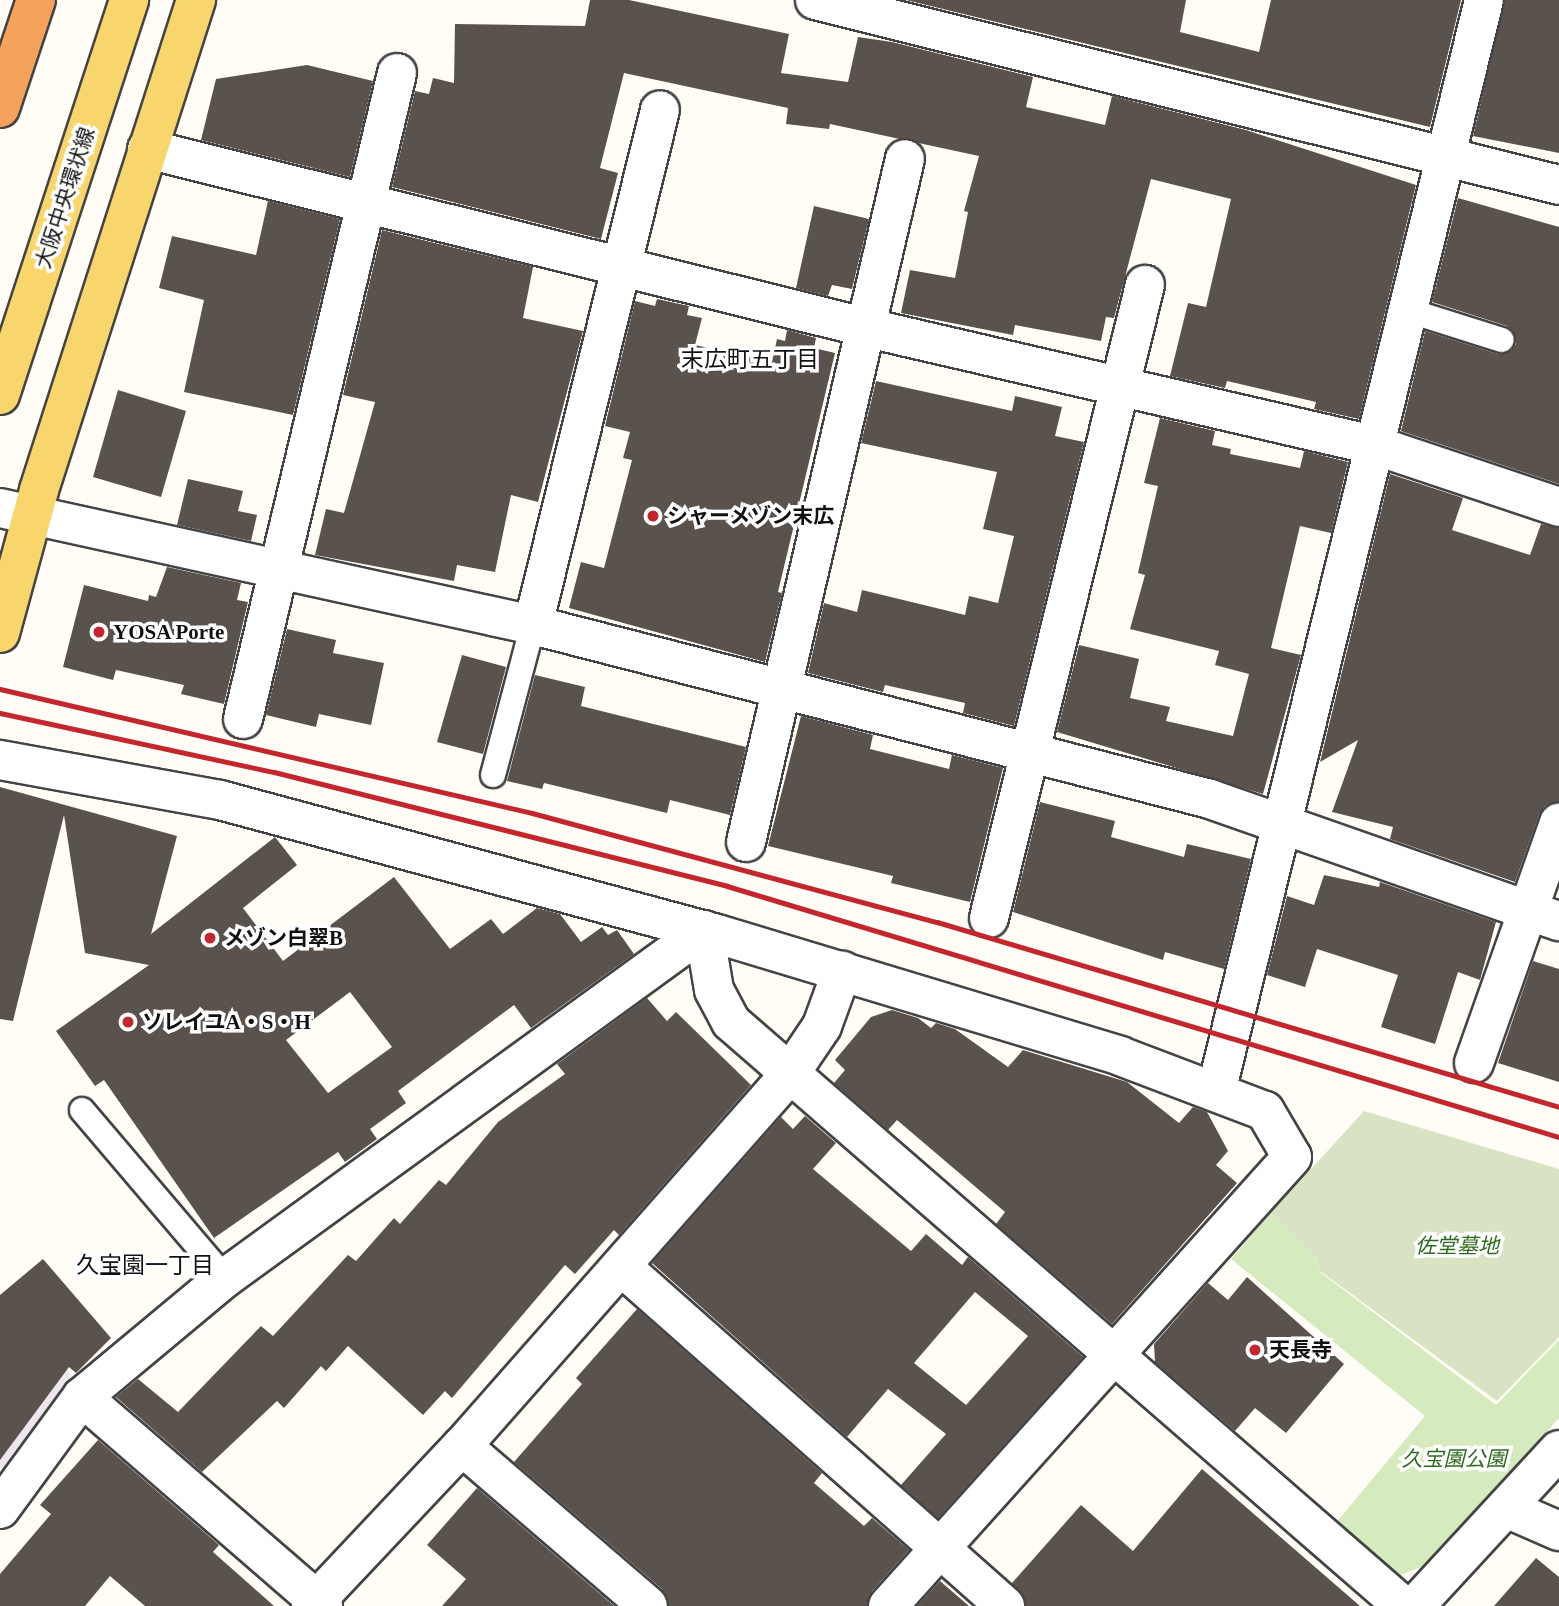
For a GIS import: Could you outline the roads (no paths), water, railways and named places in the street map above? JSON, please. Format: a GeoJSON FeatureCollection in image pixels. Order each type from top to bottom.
{"type":"FeatureCollection","features":[{"type":"Feature","properties":{"kind":"highway"},"geometry":{"type":"LineString","coordinates":[[0,108],[36,0]]}},
{"type":"Feature","properties":{"kind":"main road","name":"大阪中央環状線"},"geometry":{"type":"LineString","coordinates":[[0,395],[129,0]]}},
{"type":"Feature","properties":{"kind":"main road"},"geometry":{"type":"LineString","coordinates":[[0,633],[16,512],[148,149],[196,0]]}},
{"type":"Feature","properties":{"kind":"street"},"geometry":{"type":"LineString","coordinates":[[815,0],[1559,185]]}},
{"type":"Feature","properties":{"kind":"street"},"geometry":{"type":"LineString","coordinates":[[1216,1092],[1377,446],[1484,0]]}},
{"type":"Feature","properties":{"kind":"street"},"geometry":{"type":"LineString","coordinates":[[243,719],[397,73]]}},
{"type":"Feature","properties":{"kind":"street"},"geometry":{"type":"LineString","coordinates":[[533,625],[619,267],[660,110]]}},
{"type":"Feature","properties":{"kind":"street"},"geometry":{"type":"LineString","coordinates":[[148,149],[868,328],[1377,446],[1559,507]]}},
{"type":"Feature","properties":{"kind":"street"},"geometry":{"type":"LineString","coordinates":[[746,842],[778,688],[868,328],[905,159]]}},
{"type":"Feature","properties":{"kind":"street"},"geometry":{"type":"LineString","coordinates":[[989,918],[1123,387],[1145,285]]}},
{"type":"Feature","properties":{"kind":"street"},"geometry":{"type":"LineString","coordinates":[[16,512],[533,625],[1210,799],[1543,916]]}},
{"type":"Feature","properties":{"kind":"street"},"geometry":{"type":"LineString","coordinates":[[0,760],[220,800],[704,930],[1120,1056],[1265,1111],[1293,1157],[888,1606]]}},
{"type":"Feature","properties":{"kind":"street"},"geometry":{"type":"LineString","coordinates":[[1474,1063],[1543,916],[1559,823]]}},
{"type":"Feature","properties":{"kind":"street"},"geometry":{"type":"LineString","coordinates":[[704,930],[714,990],[731,1022],[1111,1357],[1403,1606]]}},
{"type":"Feature","properties":{"kind":"street"},"geometry":{"type":"LineString","coordinates":[[0,1509],[82,1397],[225,1279],[704,930]]}},
{"type":"Feature","properties":{"kind":"street"},"geometry":{"type":"LineString","coordinates":[[82,1397],[317,1604],[462,1446],[789,1075],[822,1026],[842,971]]}},
{"type":"Feature","properties":{"kind":"street"},"geometry":{"type":"LineString","coordinates":[[621,1266],[1005,1606]]}},
{"type":"Feature","properties":{"kind":"street"},"geometry":{"type":"LineString","coordinates":[[462,1446],[648,1606]]}},
{"type":"Feature","properties":{"kind":"street"},"geometry":{"type":"LineString","coordinates":[[1415,1606],[1559,1450]]}},
{"type":"Feature","properties":{"kind":"street"},"geometry":{"type":"LineString","coordinates":[[1506,1508],[1559,1531]]}},
{"type":"Feature","properties":{"kind":"lane"},"geometry":{"type":"LineString","coordinates":[[1410,311],[1502,340]]}},
{"type":"Feature","properties":{"kind":"lane"},"geometry":{"type":"LineString","coordinates":[[494,775],[533,625]]}},
{"type":"Feature","properties":{"kind":"lane"},"geometry":{"type":"LineString","coordinates":[[82,1110],[225,1279]]}},
{"type":"Feature","properties":{"kind":"railway"},"geometry":{"type":"LineString","coordinates":[[0,689],[532,813],[937,922],[1559,1107]]}},
{"type":"Feature","properties":{"kind":"railway"},"geometry":{"type":"LineString","coordinates":[[0,713],[274,772],[727,886],[1559,1137]]}},
{"type":"Feature","properties":{"kind":"place","name":"シャーメゾン末広"},"geometry":{"type":"Point","coordinates":[653,516]}},
{"type":"Feature","properties":{"kind":"place","name":"YOSA Porte"},"geometry":{"type":"Point","coordinates":[99,632]}},
{"type":"Feature","properties":{"kind":"place","name":"メゾン白翠B"},"geometry":{"type":"Point","coordinates":[210,938]}},
{"type":"Feature","properties":{"kind":"place","name":"ソレイユA・S・H"},"geometry":{"type":"Point","coordinates":[128,1022]}},
{"type":"Feature","properties":{"kind":"place","name":"天長寺"},"geometry":{"type":"Point","coordinates":[1255,1350]}},
{"type":"Feature","properties":{"kind":"district","name":"末広町五丁目"},"geometry":{"type":"Point","coordinates":[750,360]}},
{"type":"Feature","properties":{"kind":"district","name":"久宝園一丁目"},"geometry":{"type":"Point","coordinates":[145,1266]}},
{"type":"Feature","properties":{"kind":"park label","name":"佐堂墓地"},"geometry":{"type":"Point","coordinates":[1457,1246]}},
{"type":"Feature","properties":{"kind":"park label","name":"久宝園公園"},"geometry":{"type":"Point","coordinates":[1454,1459]}}]}
